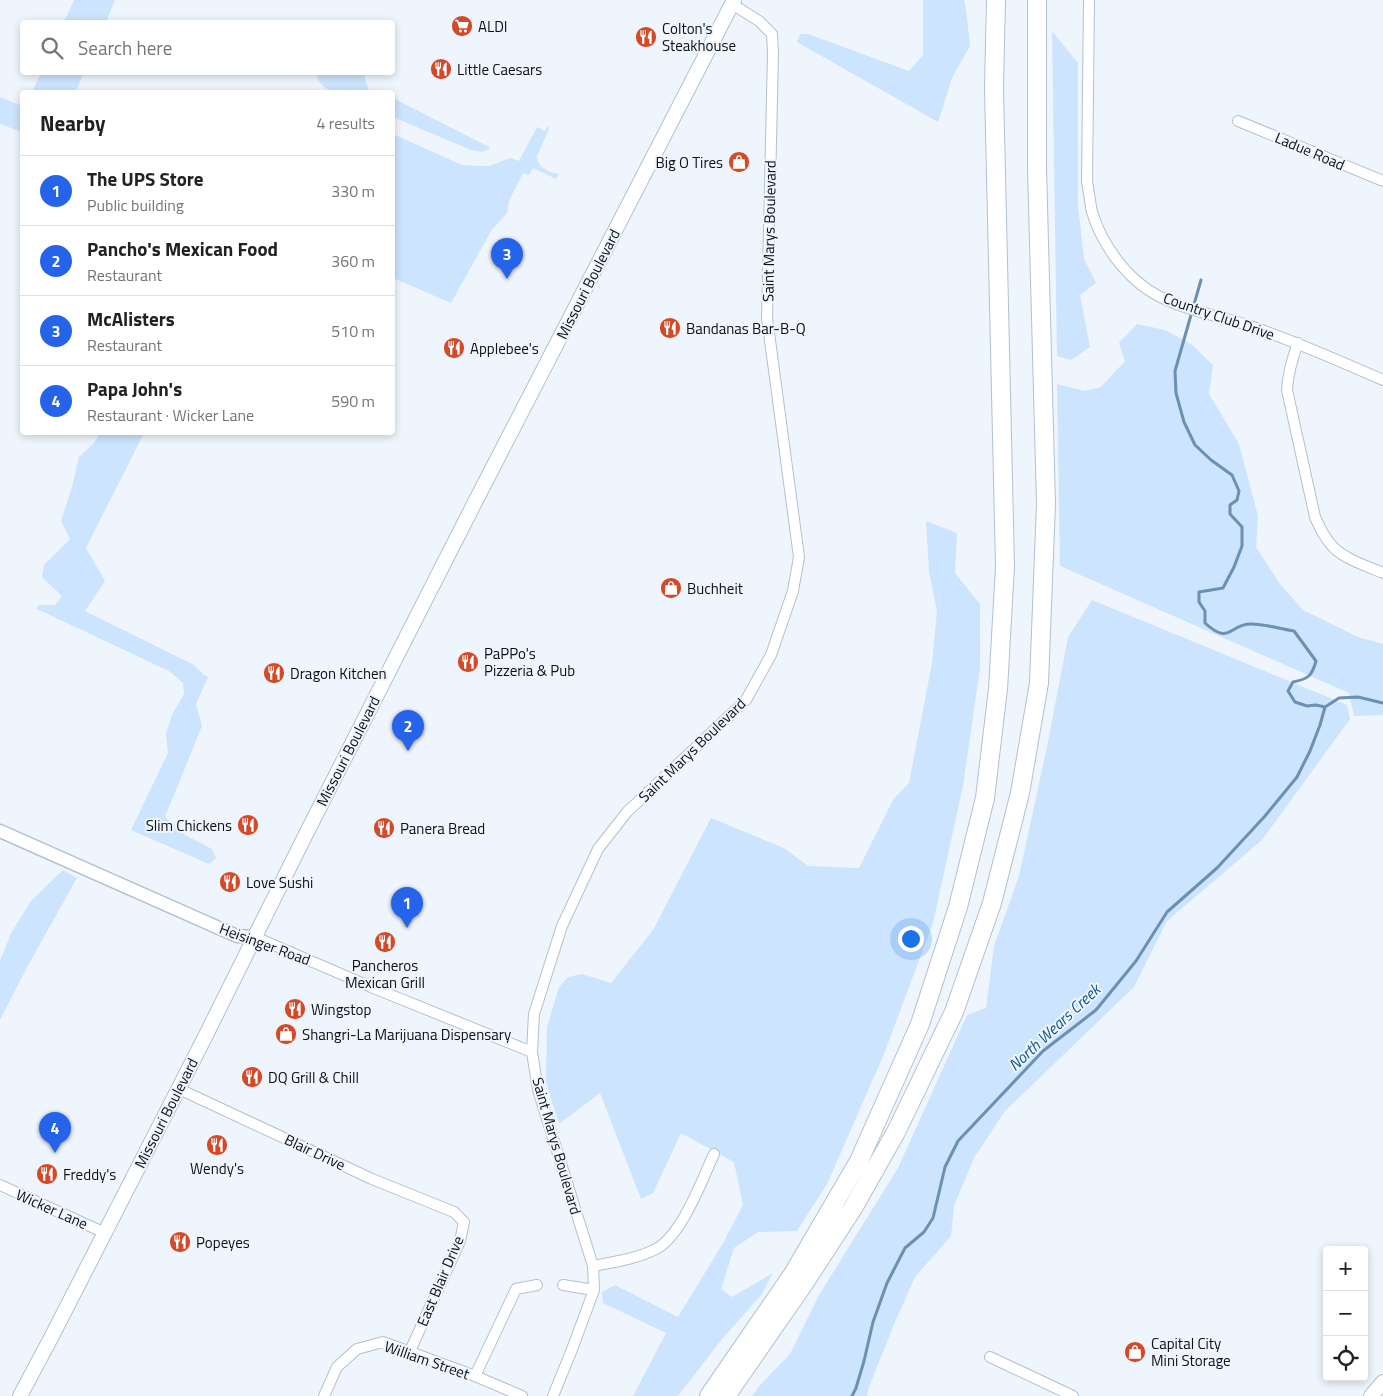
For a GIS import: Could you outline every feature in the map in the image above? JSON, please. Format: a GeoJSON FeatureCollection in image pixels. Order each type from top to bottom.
{"type":"FeatureCollection","features":[{"type":"Feature","properties":{"kind":"highway"},"geometry":{"type":"LineString","coordinates":[[714,1395],[793,1274],[859,1161],[920,1024],[958,907],[986,798],[998,689],[1005,567],[994,88],[996,0]]}},
{"type":"Feature","properties":{"kind":"highway"},"geometry":{"type":"LineString","coordinates":[[714,1395],[805,1282],[848,1216],[896,1132],[954,1012],[992,903],[1020,794],[1040,683],[1046,504],[1037,168],[1037,0]]}},
{"type":"Feature","properties":{"kind":"main road","name":"Missouri Boulevard"},"geometry":{"type":"LineString","coordinates":[[20,1396],[179,1089],[310,825],[730,1]]}},
{"type":"Feature","properties":{"kind":"main road"},"geometry":{"type":"LineString","coordinates":[[1371,1396],[1383,1382]]}},
{"type":"Feature","properties":{"kind":"street","name":"Country Club Drive"},"geometry":{"type":"LineString","coordinates":[[1089,0],[1087,182],[1092,211],[1102,237],[1114,256],[1130,276],[1167,300],[1298,343],[1383,380]]}},
{"type":"Feature","properties":{"kind":"street","name":"Saint Marys Boulevard"},"geometry":{"type":"LineString","coordinates":[[552,1396],[594,1290],[593,1266],[538,1090],[532,1052],[534,1014],[562,926],[598,849],[627,812],[746,700],[771,655],[793,591],[799,557],[767,318],[772,34],[759,21],[730,1]]}},
{"type":"Feature","properties":{"kind":"street","name":"Ladue Road"},"geometry":{"type":"LineString","coordinates":[[1238,121],[1383,181]]}},
{"type":"Feature","properties":{"kind":"street"},"geometry":{"type":"LineString","coordinates":[[1298,343],[1291,360],[1287,390],[1315,517],[1323,534],[1334,548],[1349,558],[1383,573]]}},
{"type":"Feature","properties":{"kind":"street","name":"Heisinger Road"},"geometry":{"type":"LineString","coordinates":[[0,831],[237,936],[255,937],[532,1052]]}},
{"type":"Feature","properties":{"kind":"street","name":"Blair Drive"},"geometry":{"type":"LineString","coordinates":[[179,1089],[372,1179],[454,1212]]}},
{"type":"Feature","properties":{"kind":"street"},"geometry":{"type":"LineString","coordinates":[[593,1266],[630,1259],[657,1248],[668,1239],[685,1216],[714,1154]]}},
{"type":"Feature","properties":{"kind":"street","name":"Wicker Lane"},"geometry":{"type":"LineString","coordinates":[[0,1185],[105,1233]]}},
{"type":"Feature","properties":{"kind":"street","name":"East Blair Drive"},"geometry":{"type":"LineString","coordinates":[[410,1351],[460,1241],[464,1222],[454,1212]]}},
{"type":"Feature","properties":{"kind":"street"},"geometry":{"type":"LineString","coordinates":[[563,1285],[594,1290]]}},
{"type":"Feature","properties":{"kind":"street"},"geometry":{"type":"LineString","coordinates":[[474,1376],[516,1289],[537,1286]]}},
{"type":"Feature","properties":{"kind":"street","name":"William Street"},"geometry":{"type":"LineString","coordinates":[[324,1396],[337,1367],[357,1349],[383,1342],[522,1396]]}},
{"type":"Feature","properties":{"kind":"street"},"geometry":{"type":"LineString","coordinates":[[990,1357],[1073,1396]]}},
{"type":"Feature","properties":{"kind":"shaded area"},"geometry":{"type":"Polygon","coordinates":[[[74,0],[115,0],[107,20],[65,20],[74,0]]]}},
{"type":"Feature","properties":{"kind":"shaded area"},"geometry":{"type":"Polygon","coordinates":[[[923,0],[964,0],[966,9],[970,46],[952,78],[938,122],[797,42],[800,34],[808,34],[909,71],[923,55],[923,0]]]}},
{"type":"Feature","properties":{"kind":"shaded area"},"geometry":{"type":"Polygon","coordinates":[[[1052,31],[1078,63],[1078,206],[1084,259],[1096,283],[1080,295],[1090,347],[1071,360],[1057,356],[1052,31]]]}},
{"type":"Feature","properties":{"kind":"shaded area"},"geometry":{"type":"Polygon","coordinates":[[[40,75],[83,75],[76,90],[33,90],[40,75]]]}},
{"type":"Feature","properties":{"kind":"shaded area"},"geometry":{"type":"Polygon","coordinates":[[[317,75],[365,75],[369,90],[329,90],[319,81],[317,75]]]}},
{"type":"Feature","properties":{"kind":"shaded area"},"geometry":{"type":"Polygon","coordinates":[[[0,97],[20,105],[20,131],[0,124],[0,97]]]}},
{"type":"Feature","properties":{"kind":"shaded area"},"geometry":{"type":"Polygon","coordinates":[[[395,99],[490,149],[481,152],[471,150],[395,118],[395,99]]]}},
{"type":"Feature","properties":{"kind":"shaded area"},"geometry":{"type":"Polygon","coordinates":[[[548,125],[549,129],[537,156],[538,160],[544,169],[559,174],[556,179],[533,168],[529,175],[523,173],[509,201],[507,213],[491,231],[451,303],[395,279],[395,135],[462,165],[489,166],[510,158],[519,161],[537,127],[545,131],[548,125]]]}},
{"type":"Feature","properties":{"kind":"shaded area"},"geometry":{"type":"Polygon","coordinates":[[[1137,324],[1165,330],[1191,344],[1213,365],[1209,394],[1239,444],[1258,516],[1256,547],[1280,584],[1303,610],[1358,637],[1383,644],[1383,715],[1354,716],[1349,693],[1060,566],[1057,384],[1085,391],[1101,387],[1125,361],[1119,343],[1137,324]]]}},
{"type":"Feature","properties":{"kind":"shaded area"},"geometry":{"type":"Polygon","coordinates":[[[99,435],[143,435],[86,548],[105,581],[85,611],[194,665],[208,677],[196,704],[202,726],[165,817],[185,835],[212,849],[216,858],[209,864],[131,830],[168,753],[166,733],[172,715],[184,694],[183,683],[169,671],[37,609],[39,605],[55,605],[62,596],[42,577],[44,565],[70,539],[61,521],[79,457],[94,443],[99,435]]]}},
{"type":"Feature","properties":{"kind":"shaded area"},"geometry":{"type":"Polygon","coordinates":[[[926,521],[957,533],[955,573],[980,604],[980,668],[963,786],[933,923],[884,1054],[827,1184],[797,1231],[758,1232],[734,1248],[721,1289],[732,1297],[773,1273],[762,1294],[722,1339],[678,1396],[633,1396],[666,1333],[603,1303],[602,1292],[615,1285],[678,1317],[723,1243],[743,1205],[734,1162],[681,1133],[653,1193],[641,1199],[600,1093],[559,1124],[546,1082],[547,1027],[559,987],[568,977],[582,974],[611,983],[653,930],[711,818],[784,848],[808,866],[859,868],[893,800],[909,783],[932,663],[937,611],[929,572],[926,521]]]}},
{"type":"Feature","properties":{"kind":"shaded area"},"geometry":{"type":"Polygon","coordinates":[[[1092,600],[1347,705],[1350,719],[1262,840],[1167,921],[1134,987],[1005,1111],[974,1158],[954,1206],[951,1236],[915,1277],[895,1322],[867,1396],[752,1396],[790,1354],[819,1295],[898,1168],[967,1015],[986,1008],[994,946],[1019,876],[1047,747],[1068,637],[1092,600]]]}},
{"type":"Feature","properties":{"kind":"shaded area"},"geometry":{"type":"Polygon","coordinates":[[[63,870],[77,878],[0,1020],[0,961],[11,933],[31,901],[63,870]]]}},
{"type":"Feature","properties":{"kind":"waterway"},"geometry":{"type":"LineString","coordinates":[[1201,280],[1175,371],[1176,393],[1184,422],[1195,445],[1211,460],[1232,475],[1239,491],[1237,500],[1230,505],[1230,514],[1242,527],[1242,546],[1223,588],[1199,592],[1199,602],[1205,611],[1205,623],[1220,633],[1229,632],[1238,627],[1251,624],[1294,631],[1316,661],[1309,676],[1293,682],[1288,691],[1295,702],[1307,706],[1325,707]]}},
{"type":"Feature","properties":{"kind":"waterway","name":"North Wears Creek"},"geometry":{"type":"LineString","coordinates":[[852,1396],[864,1361],[873,1322],[887,1283],[905,1248],[924,1232],[933,1218],[945,1167],[958,1141],[1043,1051],[1096,1010],[1136,961],[1167,912],[1217,868],[1265,816],[1297,777],[1310,751],[1325,707],[1339,698],[1358,697],[1383,703]]}},
{"type":"Feature","properties":{"kind":"place","name":"ALDI"},"geometry":{"type":"Point","coordinates":[462,26]}},
{"type":"Feature","properties":{"kind":"place","name":"Colton's Steakhouse"},"geometry":{"type":"Point","coordinates":[646,37]}},
{"type":"Feature","properties":{"kind":"place","name":"Little Caesars"},"geometry":{"type":"Point","coordinates":[441,69]}},
{"type":"Feature","properties":{"kind":"place","name":"Big O Tires"},"geometry":{"type":"Point","coordinates":[739,162]}},
{"type":"Feature","properties":{"kind":"place","name":"McAlisters"},"geometry":{"type":"Point","coordinates":[507,279]}},
{"type":"Feature","properties":{"kind":"place","name":"Bandanas Bar-B-Q"},"geometry":{"type":"Point","coordinates":[670,328]}},
{"type":"Feature","properties":{"kind":"place","name":"Applebee's"},"geometry":{"type":"Point","coordinates":[454,348]}},
{"type":"Feature","properties":{"kind":"place","name":"Buchheit"},"geometry":{"type":"Point","coordinates":[671,588]}},
{"type":"Feature","properties":{"kind":"place","name":"PaPPo's Pizzeria & Pub"},"geometry":{"type":"Point","coordinates":[468,662]}},
{"type":"Feature","properties":{"kind":"place","name":"Dragon Kitchen"},"geometry":{"type":"Point","coordinates":[274,673]}},
{"type":"Feature","properties":{"kind":"place","name":"Pancho's Mexican Food"},"geometry":{"type":"Point","coordinates":[408,751]}},
{"type":"Feature","properties":{"kind":"place","name":"Slim Chickens"},"geometry":{"type":"Point","coordinates":[248,825]}},
{"type":"Feature","properties":{"kind":"place","name":"Panera Bread"},"geometry":{"type":"Point","coordinates":[384,828]}},
{"type":"Feature","properties":{"kind":"place","name":"Love Sushi"},"geometry":{"type":"Point","coordinates":[230,882]}},
{"type":"Feature","properties":{"kind":"place","name":"The UPS Store"},"geometry":{"type":"Point","coordinates":[407,928]}},
{"type":"Feature","properties":{"kind":"place","name":"Pancheros Mexican Grill"},"geometry":{"type":"Point","coordinates":[385,942]}},
{"type":"Feature","properties":{"kind":"place","name":"Wingstop"},"geometry":{"type":"Point","coordinates":[295,1009]}},
{"type":"Feature","properties":{"kind":"place","name":"Shangri-La Marijuana Dispensary"},"geometry":{"type":"Point","coordinates":[286,1034]}},
{"type":"Feature","properties":{"kind":"place","name":"DQ Grill & Chill"},"geometry":{"type":"Point","coordinates":[252,1077]}},
{"type":"Feature","properties":{"kind":"place","name":"Wendy's"},"geometry":{"type":"Point","coordinates":[217,1145]}},
{"type":"Feature","properties":{"kind":"place","name":"Papa John's"},"geometry":{"type":"Point","coordinates":[55,1153]}},
{"type":"Feature","properties":{"kind":"place","name":"Freddy's"},"geometry":{"type":"Point","coordinates":[47,1174]}},
{"type":"Feature","properties":{"kind":"place","name":"Popeyes"},"geometry":{"type":"Point","coordinates":[180,1242]}},
{"type":"Feature","properties":{"kind":"place","name":"Capital City Mini Storage"},"geometry":{"type":"Point","coordinates":[1135,1352]}}]}
